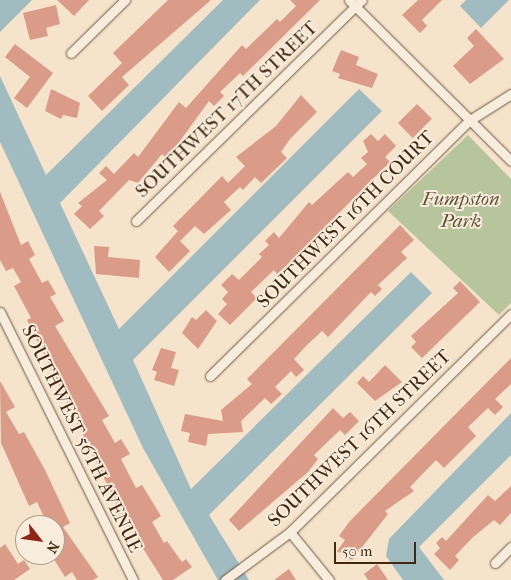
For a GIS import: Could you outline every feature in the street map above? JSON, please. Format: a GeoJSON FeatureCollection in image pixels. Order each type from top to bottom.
{"type":"FeatureCollection","features":[{"type":"Feature","properties":{"kind":"street"},"geometry":{"type":"LineString","coordinates":[[71,53],[125,0]]}},
{"type":"Feature","properties":{"kind":"street"},"geometry":{"type":"LineString","coordinates":[[355,2],[511,161]]}},
{"type":"Feature","properties":{"kind":"street","name":"SOUTHWEST 17TH STREET"},"geometry":{"type":"LineString","coordinates":[[136,221],[355,2]]}},
{"type":"Feature","properties":{"kind":"street","name":"SOUTHWEST 16TH COURT"},"geometry":{"type":"LineString","coordinates":[[210,376],[470,120],[511,94]]}},
{"type":"Feature","properties":{"kind":"street","name":"SOUTHWEST 56TH AVENUE"},"geometry":{"type":"LineString","coordinates":[[0,312],[133,580]]}},
{"type":"Feature","properties":{"kind":"street","name":"SOUTHWEST 16TH STREET"},"geometry":{"type":"LineString","coordinates":[[225,580],[290,532],[511,314]]}},
{"type":"Feature","properties":{"kind":"street"},"geometry":{"type":"LineString","coordinates":[[290,532],[329,580]]}},
{"type":"Feature","properties":{"kind":"street"},"geometry":{"type":"LineString","coordinates":[[495,563],[511,547]]}},
{"type":"Feature","properties":{"kind":"green space","name":"Fumpston Park"},"geometry":{"type":"Polygon","coordinates":[[[468,135],[511,179],[511,303],[499,315],[388,211],[468,135]]]}},
{"type":"Feature","properties":{"kind":"water"},"geometry":{"type":"Polygon","coordinates":[[[0,0],[32,0],[0,32],[0,0]]]}},
{"type":"Feature","properties":{"kind":"water"},"geometry":{"type":"Polygon","coordinates":[[[223,0],[260,0],[60,203],[119,329],[359,89],[382,111],[133,360],[191,489],[411,272],[432,293],[209,515],[249,580],[218,580],[143,448],[0,142],[0,76],[46,175],[223,0]]]}},
{"type":"Feature","properties":{"kind":"water"},"geometry":{"type":"Polygon","coordinates":[[[466,0],[509,0],[481,28],[460,6],[466,0]]]}},
{"type":"Feature","properties":{"kind":"water"},"geometry":{"type":"Polygon","coordinates":[[[511,413],[511,455],[419,547],[444,580],[403,580],[386,556],[389,539],[511,413]]]}},
{"type":"Feature","properties":{"kind":"building"},"geometry":{"type":"Polygon","coordinates":[[[57,0],[89,0],[74,16],[57,0]]]}},
{"type":"Feature","properties":{"kind":"building"},"geometry":{"type":"Polygon","coordinates":[[[168,0],[211,0],[122,77],[129,85],[102,111],[88,96],[122,63],[113,53],[168,0]]]}},
{"type":"Feature","properties":{"kind":"building"},"geometry":{"type":"Polygon","coordinates":[[[290,0],[320,0],[243,76],[240,73],[220,92],[224,96],[214,106],[209,101],[177,145],[165,157],[162,154],[138,183],[129,180],[99,211],[104,216],[90,229],[74,214],[82,206],[78,203],[107,180],[99,173],[106,166],[114,174],[134,153],[138,157],[179,102],[186,108],[242,45],[246,49],[277,19],[280,22],[296,6],[290,0]]]}},
{"type":"Feature","properties":{"kind":"building"},"geometry":{"type":"Polygon","coordinates":[[[418,0],[442,0],[422,20],[427,26],[420,33],[402,15],[418,0]]]}},
{"type":"Feature","properties":{"kind":"building"},"geometry":{"type":"Polygon","coordinates":[[[56,5],[60,24],[46,28],[48,36],[30,40],[23,13],[56,5]]]}},
{"type":"Feature","properties":{"kind":"building"},"geometry":{"type":"Polygon","coordinates":[[[476,29],[504,59],[470,84],[453,66],[474,46],[467,38],[476,29]]]}},
{"type":"Feature","properties":{"kind":"building"},"geometry":{"type":"Polygon","coordinates":[[[15,44],[53,73],[27,108],[14,98],[30,77],[5,57],[15,44]]]}},
{"type":"Feature","properties":{"kind":"building"},"geometry":{"type":"Polygon","coordinates":[[[341,50],[359,57],[356,65],[378,74],[372,88],[338,78],[340,74],[332,71],[341,50]]]}},
{"type":"Feature","properties":{"kind":"building"},"geometry":{"type":"Polygon","coordinates":[[[51,89],[80,103],[77,118],[63,115],[61,119],[45,111],[51,89]]]}},
{"type":"Feature","properties":{"kind":"building"},"geometry":{"type":"Polygon","coordinates":[[[301,95],[317,112],[290,139],[281,152],[287,158],[261,183],[255,177],[243,190],[240,187],[224,202],[231,210],[204,234],[195,226],[180,241],[190,251],[169,272],[155,257],[178,231],[173,226],[222,176],[228,183],[245,166],[236,157],[276,126],[301,95]]]}},
{"type":"Feature","properties":{"kind":"building"},"geometry":{"type":"Polygon","coordinates":[[[417,104],[432,119],[413,138],[398,123],[417,104]]]}},
{"type":"Feature","properties":{"kind":"building"},"geometry":{"type":"Polygon","coordinates":[[[371,134],[378,141],[385,134],[396,146],[385,157],[390,162],[288,264],[277,274],[274,270],[251,292],[257,298],[230,325],[218,314],[227,304],[222,299],[228,292],[221,285],[232,274],[239,280],[262,257],[259,254],[269,245],[265,241],[274,232],[279,238],[309,202],[312,205],[348,172],[353,177],[367,164],[361,158],[368,152],[363,141],[371,134]]]}},
{"type":"Feature","properties":{"kind":"building"},"geometry":{"type":"Polygon","coordinates":[[[0,192],[21,245],[28,241],[35,255],[29,259],[42,283],[48,280],[56,294],[50,297],[64,321],[55,326],[109,416],[102,420],[115,443],[121,439],[130,454],[121,459],[136,488],[142,485],[161,516],[152,522],[164,543],[167,541],[182,562],[186,559],[192,567],[173,580],[163,580],[123,517],[27,320],[31,318],[14,286],[21,282],[13,268],[6,271],[0,260],[0,192]]]}},
{"type":"Feature","properties":{"kind":"building"},"geometry":{"type":"Polygon","coordinates":[[[400,225],[414,240],[401,252],[407,258],[378,285],[382,289],[375,296],[371,292],[328,337],[322,331],[294,359],[304,370],[296,377],[291,371],[275,387],[282,394],[271,404],[265,398],[241,421],[243,432],[208,434],[206,446],[188,442],[190,433],[181,431],[185,414],[223,421],[221,410],[252,384],[247,379],[400,225]]]}},
{"type":"Feature","properties":{"kind":"building"},"geometry":{"type":"Polygon","coordinates":[[[94,246],[109,247],[108,257],[140,260],[139,278],[96,274],[94,246]]]}},
{"type":"Feature","properties":{"kind":"building"},"geometry":{"type":"Polygon","coordinates":[[[460,281],[480,302],[422,358],[411,347],[416,342],[411,336],[458,293],[453,288],[460,281]]]}},
{"type":"Feature","properties":{"kind":"building"},"geometry":{"type":"Polygon","coordinates":[[[206,310],[217,321],[198,349],[182,333],[192,317],[196,320],[206,310]]]}},
{"type":"Feature","properties":{"kind":"building"},"geometry":{"type":"Polygon","coordinates":[[[161,348],[176,352],[171,368],[179,370],[174,386],[154,380],[157,372],[152,370],[161,348]]]}},
{"type":"Feature","properties":{"kind":"building"},"geometry":{"type":"Polygon","coordinates":[[[511,358],[511,384],[495,399],[503,407],[495,415],[488,408],[468,427],[476,436],[444,468],[436,460],[410,487],[414,491],[385,511],[388,514],[352,560],[337,551],[345,540],[339,536],[349,522],[511,358]]]}},
{"type":"Feature","properties":{"kind":"building"},"geometry":{"type":"Polygon","coordinates":[[[385,365],[402,382],[375,401],[357,383],[363,376],[369,382],[385,365]]]}},
{"type":"Feature","properties":{"kind":"building"},"geometry":{"type":"Polygon","coordinates":[[[0,381],[15,407],[6,412],[19,434],[24,432],[45,470],[70,523],[65,526],[65,515],[43,515],[37,502],[29,506],[1,443],[0,381]]]}},
{"type":"Feature","properties":{"kind":"building"},"geometry":{"type":"Polygon","coordinates":[[[333,408],[343,418],[350,412],[359,421],[345,435],[340,430],[314,455],[318,459],[308,472],[239,531],[229,520],[333,408]]]}},
{"type":"Feature","properties":{"kind":"building"},"geometry":{"type":"Polygon","coordinates":[[[511,486],[511,513],[500,525],[494,520],[472,538],[455,556],[459,560],[450,570],[434,554],[440,548],[436,543],[442,537],[446,541],[488,495],[495,501],[511,486]]]}},
{"type":"Feature","properties":{"kind":"building"},"geometry":{"type":"Polygon","coordinates":[[[65,530],[98,577],[93,580],[77,580],[72,572],[65,577],[58,565],[65,565],[65,530]]]}},
{"type":"Feature","properties":{"kind":"building"},"geometry":{"type":"Polygon","coordinates":[[[5,544],[15,559],[15,565],[27,565],[30,569],[14,580],[0,580],[0,548],[5,544]]]}},
{"type":"Feature","properties":{"kind":"building"},"geometry":{"type":"Polygon","coordinates":[[[377,564],[388,580],[368,580],[364,574],[377,564]]]}},
{"type":"Feature","properties":{"kind":"building"},"geometry":{"type":"Polygon","coordinates":[[[289,569],[296,580],[274,580],[289,569]]]}}]}
